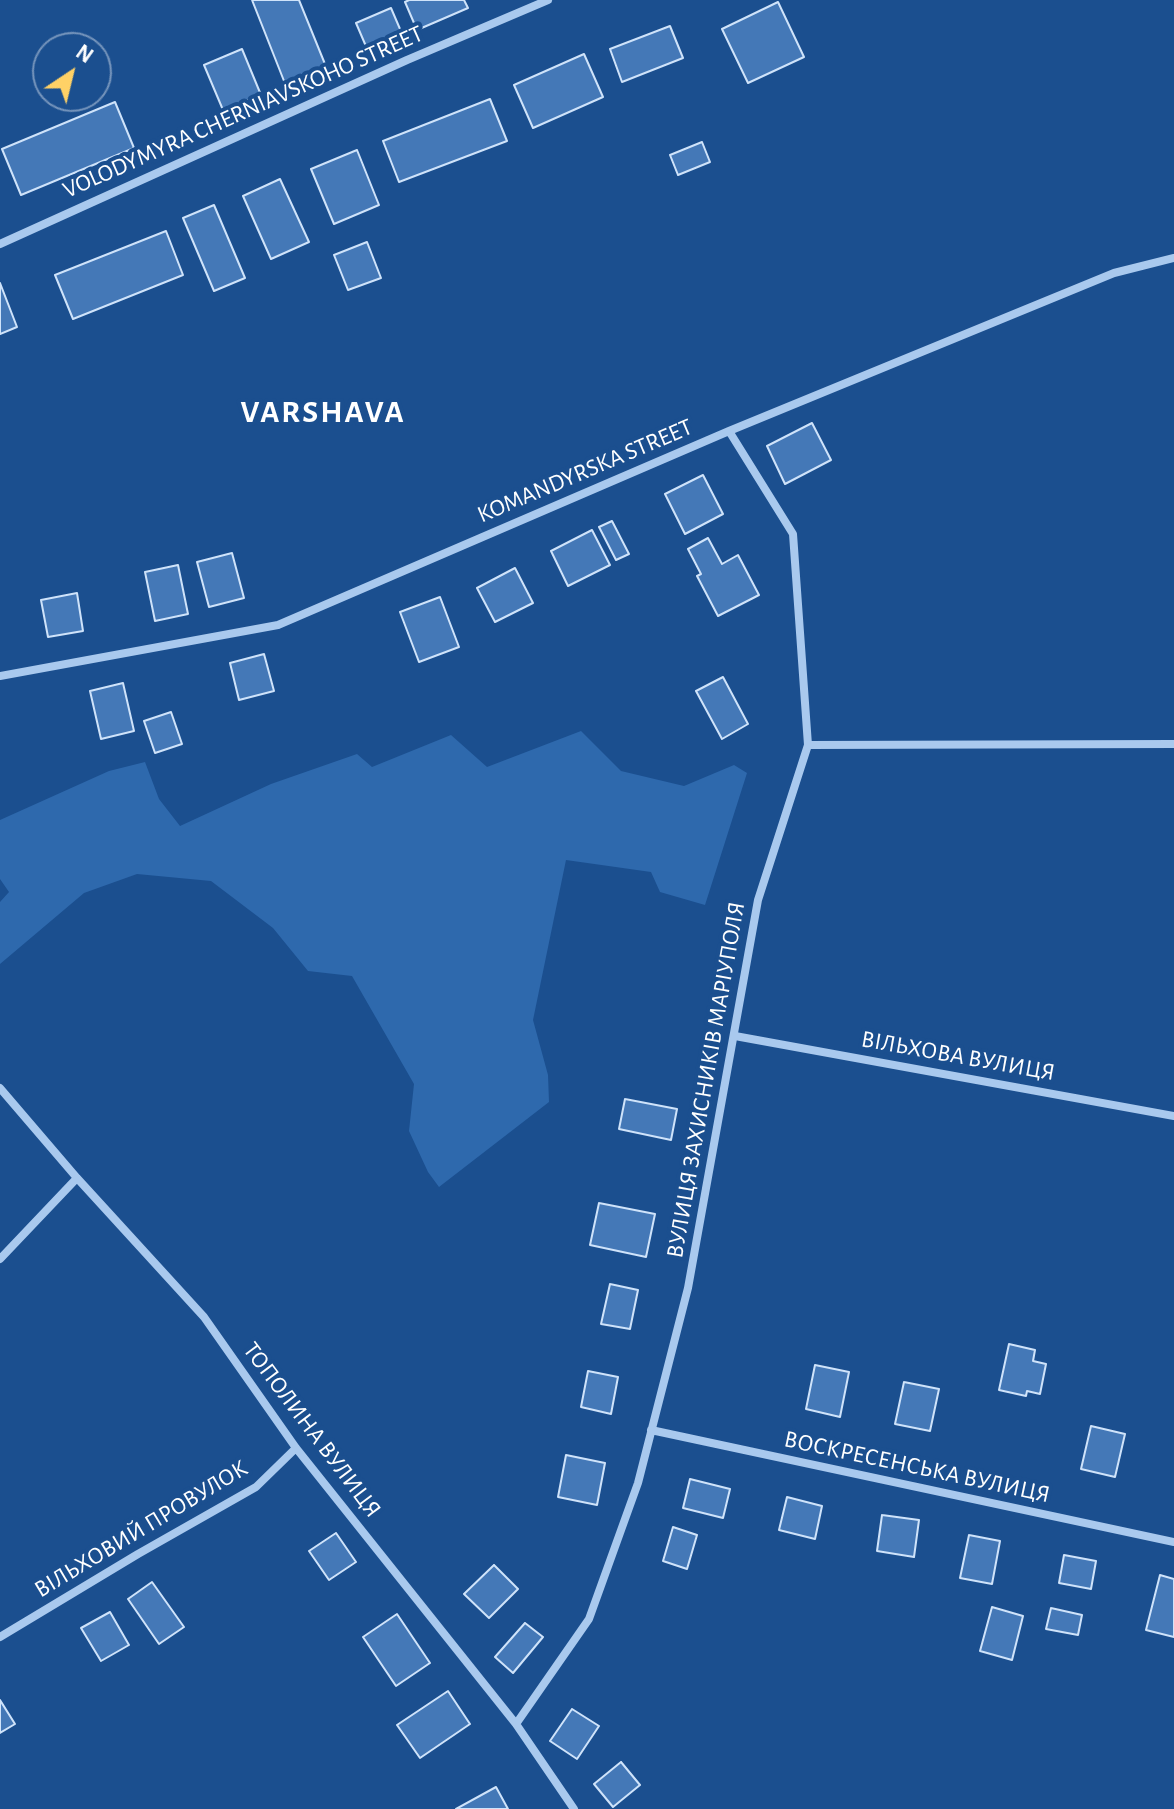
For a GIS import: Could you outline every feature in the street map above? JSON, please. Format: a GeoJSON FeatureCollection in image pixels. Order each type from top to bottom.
{"type":"FeatureCollection","features":[{"type":"Feature","properties":{"kind":"street","name":"VOLODYMYRA CHERNIAVSKOHO STREET"},"geometry":{"type":"LineString","coordinates":[[0,244],[407,60],[548,0]]}},
{"type":"Feature","properties":{"kind":"street","name":"KOMANDYRSKA STREET"},"geometry":{"type":"LineString","coordinates":[[0,676],[278,625],[729,431],[1114,273],[1174,258]]}},
{"type":"Feature","properties":{"kind":"street","name":"ВУЛИЦЯ ЗАХИСНИКІВ МАРІУПОЛЯ"},"geometry":{"type":"LineString","coordinates":[[516,1724],[589,1619],[638,1483],[688,1288],[758,900],[808,745],[793,534],[729,431]]}},
{"type":"Feature","properties":{"kind":"street"},"geometry":{"type":"LineString","coordinates":[[808,745],[1174,744]]}},
{"type":"Feature","properties":{"kind":"street","name":"ВІЛЬХОВА ВУЛИЦЯ"},"geometry":{"type":"LineString","coordinates":[[735,1036],[1174,1116]]}},
{"type":"Feature","properties":{"kind":"street","name":"ТОПОЛИНА ВУЛИЦЯ"},"geometry":{"type":"LineString","coordinates":[[0,1088],[204,1317],[296,1448],[516,1724],[574,1809]]}},
{"type":"Feature","properties":{"kind":"street"},"geometry":{"type":"LineString","coordinates":[[0,1259],[77,1178]]}},
{"type":"Feature","properties":{"kind":"street","name":"ВОСКРЕСЕНСЬКА ВУЛИЦЯ"},"geometry":{"type":"LineString","coordinates":[[651,1430],[1174,1542]]}},
{"type":"Feature","properties":{"kind":"street","name":"ВІЛЬХОВИЙ ПРОВУЛОК"},"geometry":{"type":"LineString","coordinates":[[0,1637],[256,1487],[296,1448]]}},
{"type":"Feature","properties":{"kind":"shaded area"},"geometry":{"type":"Polygon","coordinates":[[[581,731],[621,771],[684,786],[734,765],[747,773],[705,905],[660,892],[651,872],[566,860],[533,1020],[548,1075],[549,1102],[439,1187],[428,1172],[409,1131],[414,1084],[352,976],[308,971],[273,928],[211,881],[137,874],[84,893],[0,964],[0,902],[9,892],[0,879],[0,820],[109,771],[145,762],[159,799],[180,826],[271,784],[357,754],[372,767],[451,735],[487,767],[581,731]]]}},
{"type":"Feature","properties":{"kind":"building"},"geometry":{"type":"Polygon","coordinates":[[[252,0],[299,0],[327,69],[286,86],[252,0]]]}},
{"type":"Feature","properties":{"kind":"building"},"geometry":{"type":"Polygon","coordinates":[[[464,0],[468,8],[417,30],[405,2],[464,0]]]}},
{"type":"Feature","properties":{"kind":"building"},"geometry":{"type":"Polygon","coordinates":[[[778,2],[804,57],[748,83],[722,29],[778,2]]]}},
{"type":"Feature","properties":{"kind":"building"},"geometry":{"type":"Polygon","coordinates":[[[391,8],[403,36],[368,51],[356,23],[391,8]]]}},
{"type":"Feature","properties":{"kind":"building"},"geometry":{"type":"Polygon","coordinates":[[[670,26],[683,58],[622,82],[610,49],[670,26]]]}},
{"type":"Feature","properties":{"kind":"building"},"geometry":{"type":"Polygon","coordinates":[[[242,49],[261,95],[223,110],[204,65],[242,49]]]}},
{"type":"Feature","properties":{"kind":"building"},"geometry":{"type":"Polygon","coordinates":[[[584,54],[603,97],[533,128],[514,85],[584,54]]]}},
{"type":"Feature","properties":{"kind":"building"},"geometry":{"type":"Polygon","coordinates":[[[490,99],[507,141],[399,182],[383,141],[490,99]]]}},
{"type":"Feature","properties":{"kind":"building"},"geometry":{"type":"Polygon","coordinates":[[[115,102],[134,148],[21,195],[2,149],[91,112],[112,112],[112,103],[115,102]]]}},
{"type":"Feature","properties":{"kind":"building"},"geometry":{"type":"Polygon","coordinates":[[[702,142],[710,162],[678,175],[670,155],[702,142]]]}},
{"type":"Feature","properties":{"kind":"building"},"geometry":{"type":"Polygon","coordinates":[[[357,150],[379,205],[334,224],[311,169],[357,150]]]}},
{"type":"Feature","properties":{"kind":"building"},"geometry":{"type":"Polygon","coordinates":[[[280,179],[309,242],[271,259],[243,196],[280,179]]]}},
{"type":"Feature","properties":{"kind":"building"},"geometry":{"type":"Polygon","coordinates":[[[214,205],[245,278],[214,291],[183,218],[214,205]]]}},
{"type":"Feature","properties":{"kind":"building"},"geometry":{"type":"Polygon","coordinates":[[[166,231],[183,275],[73,319],[55,275],[166,231]]]}},
{"type":"Feature","properties":{"kind":"building"},"geometry":{"type":"Polygon","coordinates":[[[367,242],[381,278],[348,290],[334,255],[367,242]]]}},
{"type":"Feature","properties":{"kind":"building"},"geometry":{"type":"Polygon","coordinates":[[[0,283],[17,327],[0,334],[0,283]]]}},
{"type":"Feature","properties":{"kind":"building"},"geometry":{"type":"Polygon","coordinates":[[[812,423],[831,460],[785,484],[767,446],[812,423]]]}},
{"type":"Feature","properties":{"kind":"building"},"geometry":{"type":"Polygon","coordinates":[[[703,475],[723,514],[685,534],[665,494],[703,475]]]}},
{"type":"Feature","properties":{"kind":"building"},"geometry":{"type":"Polygon","coordinates":[[[612,521],[629,554],[616,560],[599,527],[612,521]]]}},
{"type":"Feature","properties":{"kind":"building"},"geometry":{"type":"Polygon","coordinates":[[[592,530],[610,565],[568,586],[551,551],[592,530]]]}},
{"type":"Feature","properties":{"kind":"building"},"geometry":{"type":"Polygon","coordinates":[[[708,538],[722,564],[738,555],[759,595],[718,616],[697,576],[701,574],[688,549],[708,538]]]}},
{"type":"Feature","properties":{"kind":"building"},"geometry":{"type":"Polygon","coordinates":[[[232,553],[244,598],[209,607],[197,562],[232,553]]]}},
{"type":"Feature","properties":{"kind":"building"},"geometry":{"type":"Polygon","coordinates":[[[178,565],[188,614],[155,621],[145,572],[178,565]]]}},
{"type":"Feature","properties":{"kind":"building"},"geometry":{"type":"Polygon","coordinates":[[[515,568],[533,603],[495,622],[477,588],[515,568]]]}},
{"type":"Feature","properties":{"kind":"building"},"geometry":{"type":"Polygon","coordinates":[[[77,593],[83,631],[48,637],[41,600],[77,593]]]}},
{"type":"Feature","properties":{"kind":"building"},"geometry":{"type":"Polygon","coordinates":[[[440,597],[459,647],[419,662],[400,612],[440,597]]]}},
{"type":"Feature","properties":{"kind":"building"},"geometry":{"type":"Polygon","coordinates":[[[264,654],[274,691],[239,700],[230,663],[264,654]]]}},
{"type":"Feature","properties":{"kind":"building"},"geometry":{"type":"Polygon","coordinates":[[[723,677],[748,724],[722,739],[696,691],[723,677]]]}},
{"type":"Feature","properties":{"kind":"building"},"geometry":{"type":"Polygon","coordinates":[[[123,683],[134,731],[101,739],[90,691],[123,683]]]}},
{"type":"Feature","properties":{"kind":"building"},"geometry":{"type":"Polygon","coordinates":[[[171,712],[182,744],[155,753],[144,721],[171,712]]]}},
{"type":"Feature","properties":{"kind":"building"},"geometry":{"type":"Polygon","coordinates":[[[625,1099],[677,1109],[671,1140],[619,1129],[625,1099]]]}},
{"type":"Feature","properties":{"kind":"building"},"geometry":{"type":"Polygon","coordinates":[[[599,1203],[655,1214],[646,1257],[590,1245],[599,1203]]]}},
{"type":"Feature","properties":{"kind":"building"},"geometry":{"type":"Polygon","coordinates":[[[610,1284],[638,1290],[630,1329],[601,1324],[610,1284]]]}},
{"type":"Feature","properties":{"kind":"building"},"geometry":{"type":"Polygon","coordinates":[[[1009,1344],[1035,1350],[1033,1361],[1046,1364],[1040,1394],[1027,1391],[1026,1396],[999,1390],[1009,1344]]]}},
{"type":"Feature","properties":{"kind":"building"},"geometry":{"type":"Polygon","coordinates":[[[815,1365],[849,1372],[840,1417],[806,1409],[815,1365]]]}},
{"type":"Feature","properties":{"kind":"building"},"geometry":{"type":"Polygon","coordinates":[[[588,1371],[618,1377],[611,1414],[581,1407],[588,1371]]]}},
{"type":"Feature","properties":{"kind":"building"},"geometry":{"type":"Polygon","coordinates":[[[904,1382],[939,1389],[930,1431],[895,1424],[904,1382]]]}},
{"type":"Feature","properties":{"kind":"building"},"geometry":{"type":"Polygon","coordinates":[[[1091,1426],[1125,1434],[1115,1477],[1081,1469],[1091,1426]]]}},
{"type":"Feature","properties":{"kind":"building"},"geometry":{"type":"Polygon","coordinates":[[[566,1455],[605,1463],[597,1505],[558,1497],[566,1455]]]}},
{"type":"Feature","properties":{"kind":"building"},"geometry":{"type":"Polygon","coordinates":[[[690,1479],[730,1489],[723,1518],[683,1508],[690,1479]]]}},
{"type":"Feature","properties":{"kind":"building"},"geometry":{"type":"Polygon","coordinates":[[[787,1497],[822,1506],[815,1539],[779,1530],[787,1497]]]}},
{"type":"Feature","properties":{"kind":"building"},"geometry":{"type":"Polygon","coordinates":[[[882,1515],[919,1520],[914,1557],[877,1551],[882,1515]]]}},
{"type":"Feature","properties":{"kind":"building"},"geometry":{"type":"Polygon","coordinates":[[[673,1527],[697,1535],[687,1569],[663,1561],[673,1527]]]}},
{"type":"Feature","properties":{"kind":"building"},"geometry":{"type":"Polygon","coordinates":[[[336,1533],[356,1562],[329,1580],[309,1551],[336,1533]]]}},
{"type":"Feature","properties":{"kind":"building"},"geometry":{"type":"Polygon","coordinates":[[[969,1535],[1000,1541],[992,1584],[960,1578],[969,1535]]]}},
{"type":"Feature","properties":{"kind":"building"},"geometry":{"type":"Polygon","coordinates":[[[1064,1555],[1096,1561],[1091,1589],[1059,1583],[1064,1555]]]}},
{"type":"Feature","properties":{"kind":"building"},"geometry":{"type":"Polygon","coordinates":[[[494,1565],[518,1589],[489,1618],[464,1594],[494,1565]]]}},
{"type":"Feature","properties":{"kind":"building"},"geometry":{"type":"Polygon","coordinates":[[[1160,1575],[1174,1579],[1174,1637],[1146,1630],[1160,1575]]]}},
{"type":"Feature","properties":{"kind":"building"},"geometry":{"type":"Polygon","coordinates":[[[152,1582],[184,1627],[159,1644],[128,1599],[152,1582]]]}},
{"type":"Feature","properties":{"kind":"building"},"geometry":{"type":"Polygon","coordinates":[[[992,1607],[1023,1616],[1012,1660],[980,1651],[992,1607]]]}},
{"type":"Feature","properties":{"kind":"building"},"geometry":{"type":"Polygon","coordinates":[[[1051,1608],[1082,1615],[1078,1635],[1046,1629],[1051,1608]]]}},
{"type":"Feature","properties":{"kind":"building"},"geometry":{"type":"Polygon","coordinates":[[[110,1612],[129,1645],[101,1661],[81,1628],[110,1612]]]}},
{"type":"Feature","properties":{"kind":"building"},"geometry":{"type":"Polygon","coordinates":[[[397,1614],[430,1663],[396,1686],[363,1637],[397,1614]]]}},
{"type":"Feature","properties":{"kind":"building"},"geometry":{"type":"Polygon","coordinates":[[[525,1623],[543,1637],[513,1673],[495,1657],[525,1623]]]}},
{"type":"Feature","properties":{"kind":"building"},"geometry":{"type":"Polygon","coordinates":[[[448,1691],[470,1724],[420,1758],[397,1725],[448,1691]]]}},
{"type":"Feature","properties":{"kind":"building"},"geometry":{"type":"Polygon","coordinates":[[[0,1700],[15,1724],[0,1733],[0,1700]]]}},
{"type":"Feature","properties":{"kind":"building"},"geometry":{"type":"Polygon","coordinates":[[[572,1709],[599,1726],[577,1759],[550,1741],[572,1709]]]}},
{"type":"Feature","properties":{"kind":"building"},"geometry":{"type":"Polygon","coordinates":[[[621,1762],[640,1785],[613,1807],[594,1784],[621,1762]]]}},
{"type":"Feature","properties":{"kind":"building"},"geometry":{"type":"Polygon","coordinates":[[[496,1787],[508,1809],[456,1809],[496,1787]]]}},
{"type":"Feature","properties":{"kind":"district","name":"VARSHAVA"},"geometry":{"type":"Point","coordinates":[323,412]}}]}
